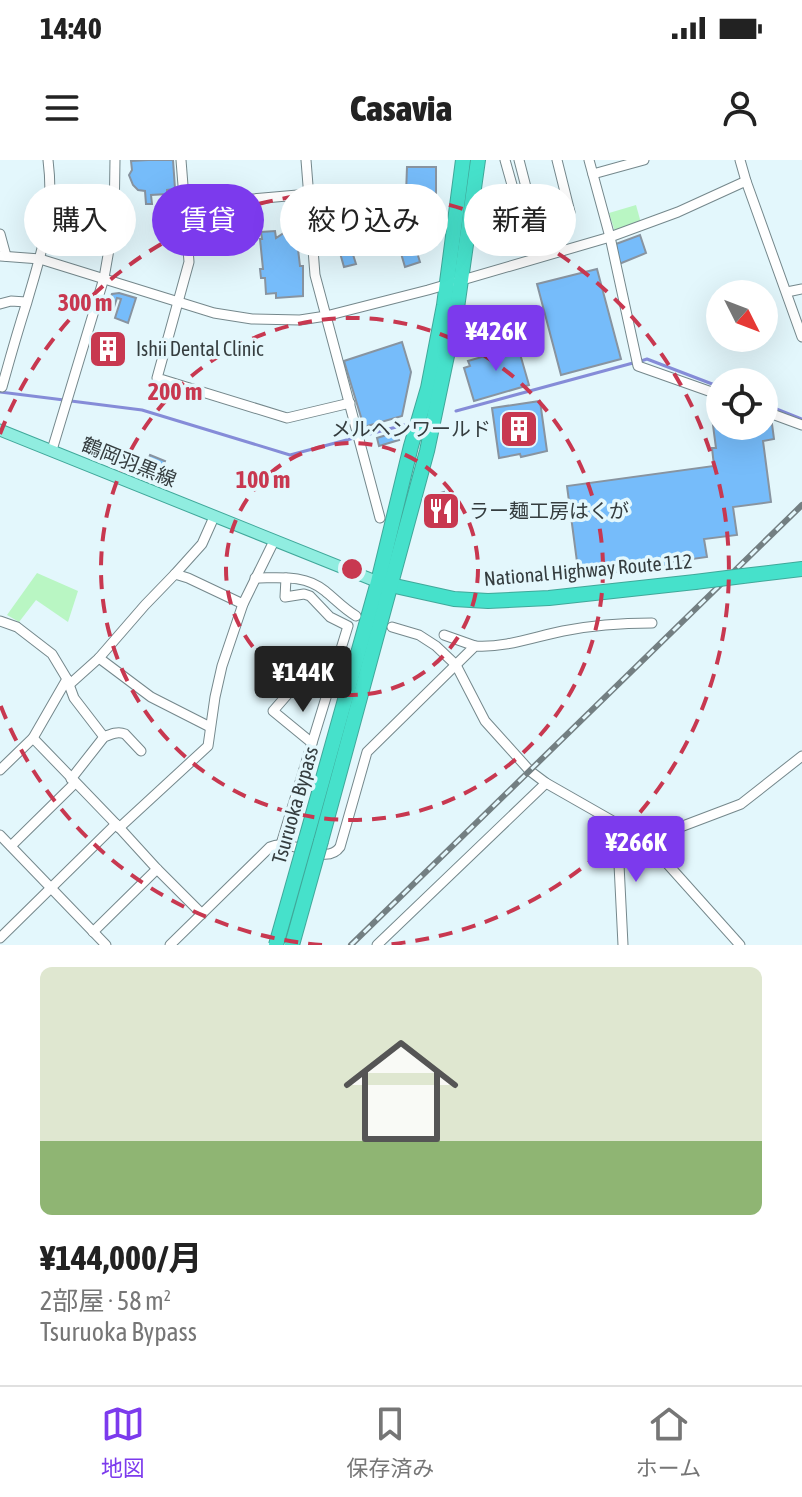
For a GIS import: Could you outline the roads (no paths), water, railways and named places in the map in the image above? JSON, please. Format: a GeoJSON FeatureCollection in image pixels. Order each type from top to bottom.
{"type":"FeatureCollection","features":[{"type":"Feature","properties":{"kind":"highway","name":"Tsuruoka Bypass"},"geometry":{"type":"LineString","coordinates":[[455,282],[463,160]]}},
{"type":"Feature","properties":{"kind":"highway","name":"Tsuruoka Bypass"},"geometry":{"type":"LineString","coordinates":[[475,184],[478,160]]}},
{"type":"Feature","properties":{"kind":"highway","name":"Tsuruoka Bypass"},"geometry":{"type":"LineString","coordinates":[[292,945],[314,840],[385,584],[427,451],[455,282],[464,246]]}},
{"type":"Feature","properties":{"kind":"highway","name":"National Highway Route 112"},"geometry":{"type":"LineString","coordinates":[[385,584],[454,599],[488,601],[549,598],[802,569]]}},
{"type":"Feature","properties":{"kind":"highway","name":"Tsuruoka Bypass"},"geometry":{"type":"LineString","coordinates":[[276,945],[314,840]]}},
{"type":"Feature","properties":{"kind":"main road","name":"鶴岡羽黒線"},"geometry":{"type":"LineString","coordinates":[[0,430],[385,584]]}},
{"type":"Feature","properties":{"kind":"street"},"geometry":{"type":"LineString","coordinates":[[0,386],[49,224],[51,194],[48,160]]}},
{"type":"Feature","properties":{"kind":"street"},"geometry":{"type":"LineString","coordinates":[[52,450],[104,278],[114,221],[115,160]]}},
{"type":"Feature","properties":{"kind":"street"},"geometry":{"type":"LineString","coordinates":[[181,160],[183,184]]}},
{"type":"Feature","properties":{"kind":"street"},"geometry":{"type":"LineString","coordinates":[[306,160],[308,184]]}},
{"type":"Feature","properties":{"kind":"street"},"geometry":{"type":"LineString","coordinates":[[505,160],[512,184]]}},
{"type":"Feature","properties":{"kind":"street"},"geometry":{"type":"LineString","coordinates":[[519,160],[525,184]]}},
{"type":"Feature","properties":{"kind":"street"},"geometry":{"type":"LineString","coordinates":[[557,160],[563,184]]}},
{"type":"Feature","properties":{"kind":"street"},"geometry":{"type":"LineString","coordinates":[[589,160],[610,237],[638,366],[706,390]]}},
{"type":"Feature","properties":{"kind":"street"},"geometry":{"type":"LineString","coordinates":[[593,174],[644,160]]}},
{"type":"Feature","properties":{"kind":"street"},"geometry":{"type":"LineString","coordinates":[[740,160],[802,337]]}},
{"type":"Feature","properties":{"kind":"street"},"geometry":{"type":"LineString","coordinates":[[576,247],[678,212],[746,181]]}},
{"type":"Feature","properties":{"kind":"street"},"geometry":{"type":"LineString","coordinates":[[0,234],[3,256],[40,259],[214,313],[252,319],[290,320],[326,316],[545,256]]}},
{"type":"Feature","properties":{"kind":"street"},"geometry":{"type":"LineString","coordinates":[[189,256],[157,378],[287,418],[350,403]]}},
{"type":"Feature","properties":{"kind":"street"},"geometry":{"type":"LineString","coordinates":[[314,256],[315,275],[380,518]]}},
{"type":"Feature","properties":{"kind":"street"},"geometry":{"type":"LineString","coordinates":[[787,292],[802,289]]}},
{"type":"Feature","properties":{"kind":"street"},"geometry":{"type":"LineString","coordinates":[[0,304],[26,302]]}},
{"type":"Feature","properties":{"kind":"street"},"geometry":{"type":"LineString","coordinates":[[778,416],[802,425]]}},
{"type":"Feature","properties":{"kind":"street"},"geometry":{"type":"LineString","coordinates":[[0,770],[33,738],[68,681],[99,658],[202,544],[214,517]]}},
{"type":"Feature","properties":{"kind":"street"},"geometry":{"type":"LineString","coordinates":[[0,938],[118,826],[205,751],[210,740],[222,666],[243,604],[274,541]]}},
{"type":"Feature","properties":{"kind":"street"},"geometry":{"type":"LineString","coordinates":[[175,574],[243,604]]}},
{"type":"Feature","properties":{"kind":"street"},"geometry":{"type":"LineString","coordinates":[[255,578],[299,578],[316,584],[356,616]]}},
{"type":"Feature","properties":{"kind":"street"},"geometry":{"type":"LineString","coordinates":[[281,844],[348,626],[330,617],[310,596],[285,597],[286,578]]}},
{"type":"Feature","properties":{"kind":"street"},"geometry":{"type":"LineString","coordinates":[[444,635],[475,646],[491,647],[606,623],[652,623]]}},
{"type":"Feature","properties":{"kind":"street"},"geometry":{"type":"LineString","coordinates":[[1,624],[17,627],[52,654],[74,698],[104,737]]}},
{"type":"Feature","properties":{"kind":"street"},"geometry":{"type":"LineString","coordinates":[[392,627],[419,635],[436,646],[456,665],[485,721],[530,771],[646,840],[740,945]]}},
{"type":"Feature","properties":{"kind":"street"},"geometry":{"type":"LineString","coordinates":[[175,943],[275,844],[323,855],[336,853],[367,752],[475,646]]}},
{"type":"Feature","properties":{"kind":"street"},"geometry":{"type":"LineString","coordinates":[[99,658],[151,697],[210,727]]}},
{"type":"Feature","properties":{"kind":"street"},"geometry":{"type":"LineString","coordinates":[[312,743],[273,711],[315,663],[332,676]]}},
{"type":"Feature","properties":{"kind":"street"},"geometry":{"type":"LineString","coordinates":[[0,852],[73,781],[104,737],[122,732],[141,751]]}},
{"type":"Feature","properties":{"kind":"street"},"geometry":{"type":"LineString","coordinates":[[33,738],[202,914]]}},
{"type":"Feature","properties":{"kind":"street"},"geometry":{"type":"LineString","coordinates":[[646,840],[741,804],[802,756]]}},
{"type":"Feature","properties":{"kind":"street"},"geometry":{"type":"LineString","coordinates":[[377,945],[546,783]]}},
{"type":"Feature","properties":{"kind":"street"},"geometry":{"type":"LineString","coordinates":[[617,824],[623,945]]}},
{"type":"Feature","properties":{"kind":"street"},"geometry":{"type":"LineString","coordinates":[[0,835],[106,945]]}},
{"type":"Feature","properties":{"kind":"street"},"geometry":{"type":"LineString","coordinates":[[93,932],[157,869]]}},
{"type":"Feature","properties":{"kind":"waterway"},"geometry":{"type":"LineString","coordinates":[[641,361],[647,359],[706,382]]}},
{"type":"Feature","properties":{"kind":"waterway"},"geometry":{"type":"LineString","coordinates":[[456,411],[633,363]]}},
{"type":"Feature","properties":{"kind":"waterway"},"geometry":{"type":"LineString","coordinates":[[0,392],[64,400]]}},
{"type":"Feature","properties":{"kind":"waterway"},"geometry":{"type":"LineString","coordinates":[[71,401],[142,410],[290,455],[354,438]]}},
{"type":"Feature","properties":{"kind":"waterway"},"geometry":{"type":"LineString","coordinates":[[778,410],[802,419]]}},
{"type":"Feature","properties":{"kind":"waterway"},"geometry":{"type":"LineString","coordinates":[[362,436],[404,425]]}},
{"type":"Feature","properties":{"kind":"railway"},"geometry":{"type":"LineString","coordinates":[[351,945],[802,505]]}},
{"type":"Feature","properties":{"kind":"place","name":"Ishii Dental Clinic"},"geometry":{"type":"Point","coordinates":[108,349]}},
{"type":"Feature","properties":{"kind":"place","name":"メルヘンワールド"},"geometry":{"type":"Point","coordinates":[519,429]}},
{"type":"Feature","properties":{"kind":"place","name":"ラー麺工房はくが"},"geometry":{"type":"Point","coordinates":[441,511]}}]}
